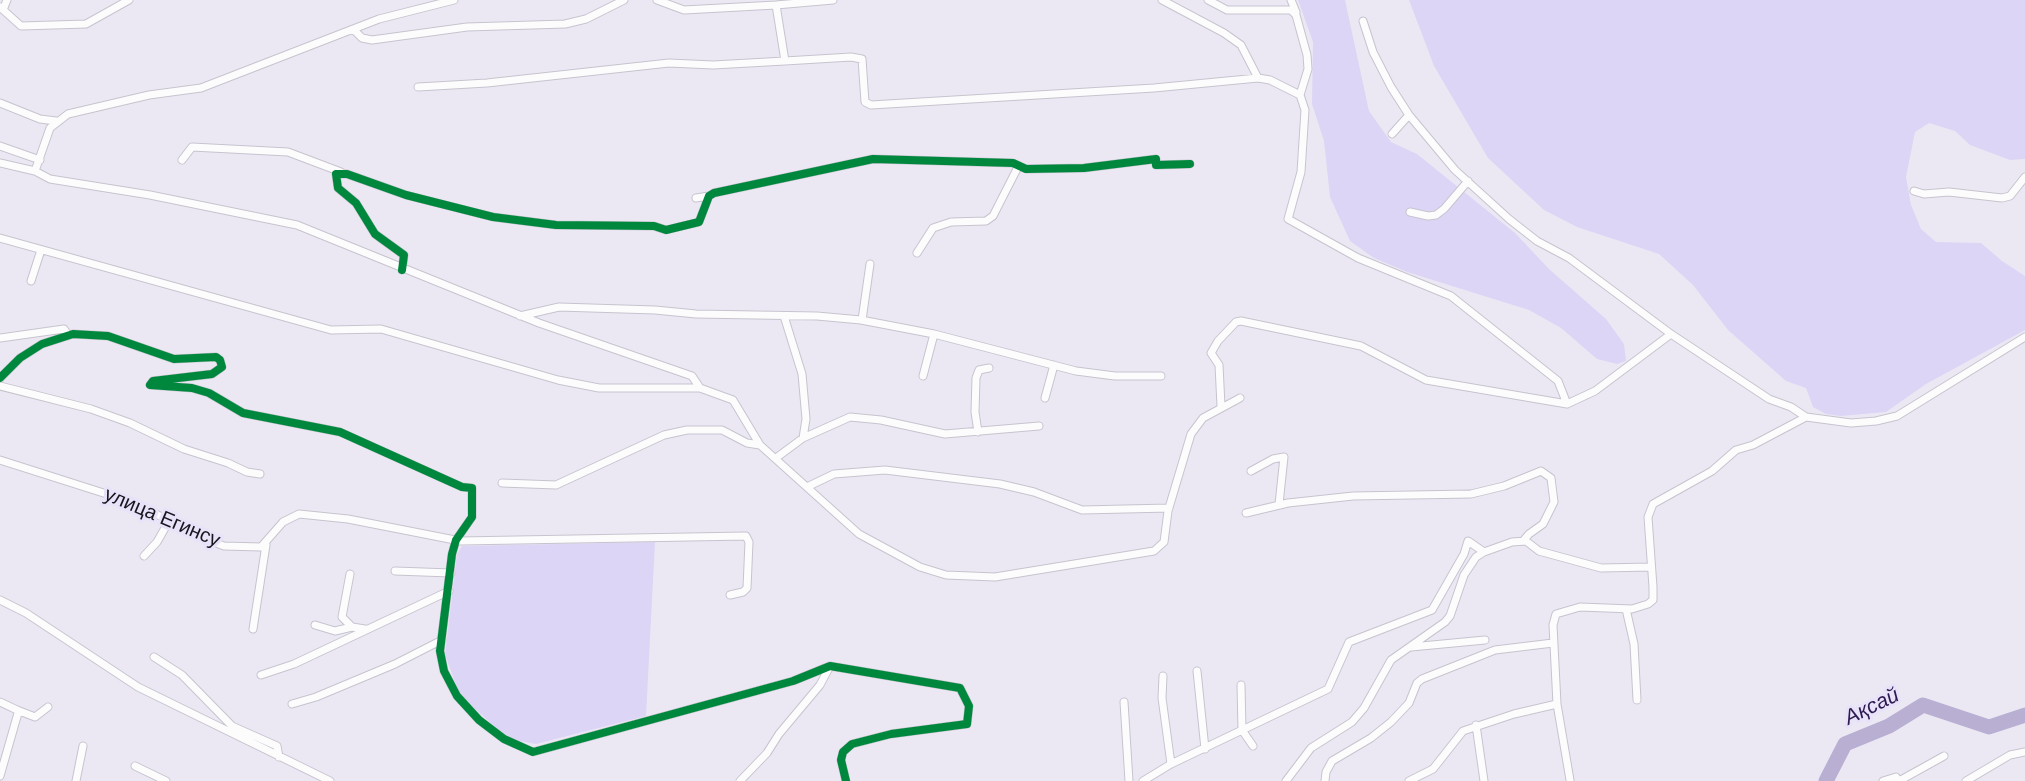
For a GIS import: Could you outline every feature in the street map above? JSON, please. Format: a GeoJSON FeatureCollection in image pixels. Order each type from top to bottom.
{"type":"FeatureCollection","features":[{"type":"Feature","properties":{"kind":"street"},"geometry":{"type":"LineString","coordinates":[[7,0],[1,9],[21,26],[86,24],[129,0]]}},
{"type":"Feature","properties":{"kind":"street"},"geometry":{"type":"LineString","coordinates":[[35,171],[51,128],[56,121],[81,109],[201,88],[389,16],[454,0]]}},
{"type":"Feature","properties":{"kind":"street"},"geometry":{"type":"LineString","coordinates":[[354,30],[362,38],[372,40],[467,27],[565,24],[586,20],[624,0]]}},
{"type":"Feature","properties":{"kind":"street"},"geometry":{"type":"LineString","coordinates":[[657,0],[684,10],[718,4],[776,5],[833,0]]}},
{"type":"Feature","properties":{"kind":"street"},"geometry":{"type":"LineString","coordinates":[[1164,0],[1224,33],[1240,45],[1258,78]]}},
{"type":"Feature","properties":{"kind":"street"},"geometry":{"type":"LineString","coordinates":[[1208,0],[1227,10],[1293,7],[1307,55],[1308,69],[1299,95]]}},
{"type":"Feature","properties":{"kind":"street"},"geometry":{"type":"LineString","coordinates":[[776,5],[785,62]]}},
{"type":"Feature","properties":{"kind":"street"},"geometry":{"type":"LineString","coordinates":[[1363,21],[1378,63],[1409,115],[1468,181],[1509,219],[1537,241],[1569,258],[1665,327],[1669,335],[1682,339],[1748,387],[1806,417],[1851,423],[1897,416],[2025,337]]}},
{"type":"Feature","properties":{"kind":"street"},"geometry":{"type":"LineString","coordinates":[[418,87],[487,83],[669,63],[713,65],[845,57],[862,59],[865,102],[871,105],[1154,88],[1258,78],[1270,80],[1299,95],[1305,110],[1301,172],[1288,219],[1358,258],[1451,296],[1558,381],[1567,404]]}},
{"type":"Feature","properties":{"kind":"street"},"geometry":{"type":"LineString","coordinates":[[0,103],[40,119],[56,121]]}},
{"type":"Feature","properties":{"kind":"street"},"geometry":{"type":"LineString","coordinates":[[1392,135],[1409,115]]}},
{"type":"Feature","properties":{"kind":"street"},"geometry":{"type":"LineString","coordinates":[[40,119],[51,128]]}},
{"type":"Feature","properties":{"kind":"street"},"geometry":{"type":"LineString","coordinates":[[0,146],[40,160]]}},
{"type":"Feature","properties":{"kind":"street"},"geometry":{"type":"LineString","coordinates":[[182,160],[192,147],[288,152],[326,168],[406,195],[463,210],[556,225],[654,226],[666,230],[681,228],[699,222],[709,195]]}},
{"type":"Feature","properties":{"kind":"street"},"geometry":{"type":"LineString","coordinates":[[696,198],[873,159],[1013,163],[1018,167],[1084,168],[1156,159],[1156,165],[1190,164]]}},
{"type":"Feature","properties":{"kind":"street"},"geometry":{"type":"LineString","coordinates":[[0,163],[35,171],[50,179],[150,195],[297,225],[402,270],[520,316],[692,376],[700,388]]}},
{"type":"Feature","properties":{"kind":"street"},"geometry":{"type":"LineString","coordinates":[[917,253],[933,228],[951,222],[986,221],[993,216],[1018,167]]}},
{"type":"Feature","properties":{"kind":"street"},"geometry":{"type":"LineString","coordinates":[[326,168],[338,188],[356,203],[375,234],[404,255],[402,270]]}},
{"type":"Feature","properties":{"kind":"street"},"geometry":{"type":"LineString","coordinates":[[335,181],[336,174],[341,172]]}},
{"type":"Feature","properties":{"kind":"street"},"geometry":{"type":"LineString","coordinates":[[1914,191],[1924,194],[1949,192],[2002,198],[2010,196],[2025,177]]}},
{"type":"Feature","properties":{"kind":"street"},"geometry":{"type":"LineString","coordinates":[[1410,212],[1428,216],[1436,215],[1444,210],[1468,181]]}},
{"type":"Feature","properties":{"kind":"street"},"geometry":{"type":"LineString","coordinates":[[0,238],[332,330],[381,329],[518,370],[579,384],[599,388],[700,388],[733,400],[760,445],[809,486],[860,534],[910,561],[946,574],[975,578],[995,577],[1154,551],[1164,542],[1169,508],[1191,434],[1203,418],[1221,406],[1240,398]]}},
{"type":"Feature","properties":{"kind":"street"},"geometry":{"type":"LineString","coordinates":[[31,281],[41,250]]}},
{"type":"Feature","properties":{"kind":"street"},"geometry":{"type":"LineString","coordinates":[[862,320],[870,264]]}},
{"type":"Feature","properties":{"kind":"street"},"geometry":{"type":"LineString","coordinates":[[520,316],[559,307],[817,316],[862,320],[934,334],[1095,374],[1161,376]]}},
{"type":"Feature","properties":{"kind":"street"},"geometry":{"type":"LineString","coordinates":[[784,316],[802,374],[806,419],[803,438]]}},
{"type":"Feature","properties":{"kind":"street"},"geometry":{"type":"LineString","coordinates":[[1221,406],[1219,365],[1211,353],[1218,341],[1236,322],[1241,321],[1361,346],[1426,380],[1567,404],[1595,391],[1669,335]]}},
{"type":"Feature","properties":{"kind":"street"},"geometry":{"type":"LineString","coordinates":[[0,339],[64,329],[68,335]]}},
{"type":"Feature","properties":{"kind":"street"},"geometry":{"type":"LineString","coordinates":[[923,376],[934,334]]}},
{"type":"Feature","properties":{"kind":"street"},"geometry":{"type":"LineString","coordinates":[[260,474],[247,472],[184,448],[130,423],[91,409],[3,386],[1,377],[32,350],[53,339],[68,335],[108,336],[174,359],[216,357],[222,367],[212,374],[153,381],[150,385],[192,388],[209,393],[243,413],[340,432],[462,487],[472,488],[474,495],[472,518],[456,540],[440,651],[444,671],[457,696],[479,720],[504,740],[533,752],[793,681],[830,666],[953,686],[964,693],[969,706],[967,724],[891,734],[847,747],[841,760],[846,781]]}},
{"type":"Feature","properties":{"kind":"street"},"geometry":{"type":"LineString","coordinates":[[1045,398],[1054,365]]}},
{"type":"Feature","properties":{"kind":"street"},"geometry":{"type":"LineString","coordinates":[[978,432],[975,412],[976,378],[979,370],[988,368]]}},
{"type":"Feature","properties":{"kind":"street"},"geometry":{"type":"LineString","coordinates":[[776,458],[803,438],[850,417],[881,420],[945,434],[1039,426]]}},
{"type":"Feature","properties":{"kind":"street"},"geometry":{"type":"LineString","coordinates":[[1570,780],[1557,704],[1553,625],[1558,611],[1580,607],[1639,608],[1653,600],[1648,517],[1653,504],[1712,471],[1736,450],[1753,445],[1806,417]]}},
{"type":"Feature","properties":{"kind":"street"},"geometry":{"type":"LineString","coordinates":[[502,483],[546,485],[563,482],[639,445],[675,431],[722,430],[747,443],[760,445]]}},
{"type":"Feature","properties":{"kind":"street"},"geometry":{"type":"LineString","coordinates":[[1251,471],[1273,459],[1284,457],[1279,504]]}},
{"type":"Feature","properties":{"kind":"street","name":"улица Егинсу"},"geometry":{"type":"LineString","coordinates":[[0,460],[135,503],[200,537],[224,546],[261,547],[266,545]]}},
{"type":"Feature","properties":{"kind":"street"},"geometry":{"type":"LineString","coordinates":[[809,486],[834,474],[885,471],[1000,484],[1034,492],[1082,510],[1169,508]]}},
{"type":"Feature","properties":{"kind":"street"},"geometry":{"type":"LineString","coordinates":[[1246,513],[1279,504],[1390,494],[1471,494],[1496,489],[1541,471],[1551,478],[1554,502],[1543,524],[1523,541]]}},
{"type":"Feature","properties":{"kind":"street"},"geometry":{"type":"LineString","coordinates":[[253,629],[266,545],[283,522],[299,514],[348,519],[456,540],[746,536],[749,542],[747,588],[743,592],[730,595]]}},
{"type":"Feature","properties":{"kind":"street"},"geometry":{"type":"LineString","coordinates":[[144,556],[157,542],[169,521]]}},
{"type":"Feature","properties":{"kind":"street"},"geometry":{"type":"LineString","coordinates":[[1143,781],[1171,764],[1328,689],[1349,642],[1432,610],[1464,554],[1468,541],[1484,552]]}},
{"type":"Feature","properties":{"kind":"street"},"geometry":{"type":"LineString","coordinates":[[1286,781],[1311,748],[1352,722],[1364,708],[1391,660],[1436,630],[1450,616],[1464,575],[1476,558],[1484,552],[1512,542],[1523,541],[1539,551],[1601,568],[1651,567]]}},
{"type":"Feature","properties":{"kind":"street"},"geometry":{"type":"LineString","coordinates":[[395,571],[451,573]]}},
{"type":"Feature","properties":{"kind":"street"},"geometry":{"type":"LineString","coordinates":[[350,574],[341,612],[345,622],[352,627]]}},
{"type":"Feature","properties":{"kind":"street"},"geometry":{"type":"LineString","coordinates":[[261,675],[294,664],[449,591]]}},
{"type":"Feature","properties":{"kind":"street"},"geometry":{"type":"LineString","coordinates":[[0,600],[26,613],[138,687],[330,781]]}},
{"type":"Feature","properties":{"kind":"street"},"geometry":{"type":"LineString","coordinates":[[1626,609],[1634,644],[1637,700]]}},
{"type":"Feature","properties":{"kind":"street"},"geometry":{"type":"LineString","coordinates":[[315,625],[335,631],[352,627],[365,629]]}},
{"type":"Feature","properties":{"kind":"street"},"geometry":{"type":"LineString","coordinates":[[292,704],[316,697],[417,655],[442,640]]}},
{"type":"Feature","properties":{"kind":"street"},"geometry":{"type":"LineString","coordinates":[[1408,648],[1485,640]]}},
{"type":"Feature","properties":{"kind":"street"},"geometry":{"type":"LineString","coordinates":[[1325,781],[1326,772],[1332,761],[1371,738],[1390,722],[1409,703],[1422,679],[1495,650],[1553,643]]}},
{"type":"Feature","properties":{"kind":"street"},"geometry":{"type":"LineString","coordinates":[[154,657],[182,675],[232,726],[277,746],[279,757]]}},
{"type":"Feature","properties":{"kind":"street"},"geometry":{"type":"LineString","coordinates":[[740,781],[767,753],[779,734],[827,676],[830,666]]}},
{"type":"Feature","properties":{"kind":"street"},"geometry":{"type":"LineString","coordinates":[[1197,671],[1205,749]]}},
{"type":"Feature","properties":{"kind":"street"},"geometry":{"type":"LineString","coordinates":[[1163,676],[1162,698],[1171,764]]}},
{"type":"Feature","properties":{"kind":"street"},"geometry":{"type":"LineString","coordinates":[[1241,685],[1242,730],[1253,746]]}},
{"type":"Feature","properties":{"kind":"street"},"geometry":{"type":"LineString","coordinates":[[0,702],[20,713],[35,717],[48,707]]}},
{"type":"Feature","properties":{"kind":"street"},"geometry":{"type":"LineString","coordinates":[[1124,702],[1129,781]]}},
{"type":"Feature","properties":{"kind":"street"},"geometry":{"type":"LineString","coordinates":[[1409,781],[1429,772],[1463,731],[1476,725],[1557,704]]}},
{"type":"Feature","properties":{"kind":"street"},"geometry":{"type":"LineString","coordinates":[[0,776],[20,713]]}},
{"type":"Feature","properties":{"kind":"street"},"geometry":{"type":"LineString","coordinates":[[1476,725],[1484,781]]}},
{"type":"Feature","properties":{"kind":"street"},"geometry":{"type":"LineString","coordinates":[[76,781],[83,746]]}},
{"type":"Feature","properties":{"kind":"street"},"geometry":{"type":"LineString","coordinates":[[1966,781],[2010,755],[2025,752]]}},
{"type":"Feature","properties":{"kind":"street"},"geometry":{"type":"LineString","coordinates":[[1883,781],[1896,777],[1899,781],[1944,756]]}},
{"type":"Feature","properties":{"kind":"street"},"geometry":{"type":"LineString","coordinates":[[135,765],[166,781]]}},
{"type":"Feature","properties":{"kind":"shaded area"},"geometry":{"type":"Polygon","coordinates":[[[1298,0],[1345,0],[1369,111],[1391,142],[1417,154],[1515,233],[1549,269],[1606,319],[1624,344],[1626,361],[1617,364],[1597,359],[1561,328],[1529,310],[1407,272],[1374,258],[1350,241],[1330,197],[1324,141],[1312,104],[1313,42],[1298,0]]]}},
{"type":"Feature","properties":{"kind":"shaded area"},"geometry":{"type":"Polygon","coordinates":[[[1409,0],[2025,0],[2025,159],[2010,160],[1970,145],[1955,131],[1929,123],[1915,132],[1906,177],[1911,205],[1921,229],[1936,242],[1981,243],[2002,261],[2025,276],[2025,330],[1926,384],[1886,412],[1841,416],[1826,414],[1813,407],[1806,388],[1786,381],[1728,330],[1693,285],[1659,254],[1577,227],[1544,210],[1488,158],[1434,66],[1409,0]]]}},
{"type":"Feature","properties":{"kind":"shaded area"},"geometry":{"type":"Polygon","coordinates":[[[655,542],[646,716],[536,744],[514,740],[496,728],[459,694],[445,654],[457,554],[462,546],[655,542]]]}},
{"type":"Feature","properties":{"kind":"waterway","name":"Ақсай"},"geometry":{"type":"LineString","coordinates":[[1826,781],[1845,744],[1889,726],[1923,705],[1989,727],[2025,715]]}},
{"type":"Feature","properties":{"kind":"cycle path"},"geometry":{"type":"LineString","coordinates":[[402,270],[404,255],[375,234],[356,203],[338,188],[336,174],[347,174],[406,195],[493,217],[556,225],[654,226],[666,230],[699,222],[709,196],[714,193],[873,159],[1013,163],[1026,169],[1084,168],[1156,159],[1156,165],[1190,164]]}},
{"type":"Feature","properties":{"kind":"cycle path"},"geometry":{"type":"LineString","coordinates":[[0,378],[20,358],[42,344],[73,334],[108,336],[174,359],[216,357],[220,360],[222,367],[212,374],[153,381],[150,385],[192,388],[209,393],[243,413],[340,432],[462,487],[472,488],[472,517],[456,540],[452,554],[440,651],[444,671],[457,696],[479,720],[504,739],[533,752],[793,681],[830,666],[960,688],[969,706],[967,724],[891,734],[852,744],[843,752],[841,760],[846,781]]}}]}
